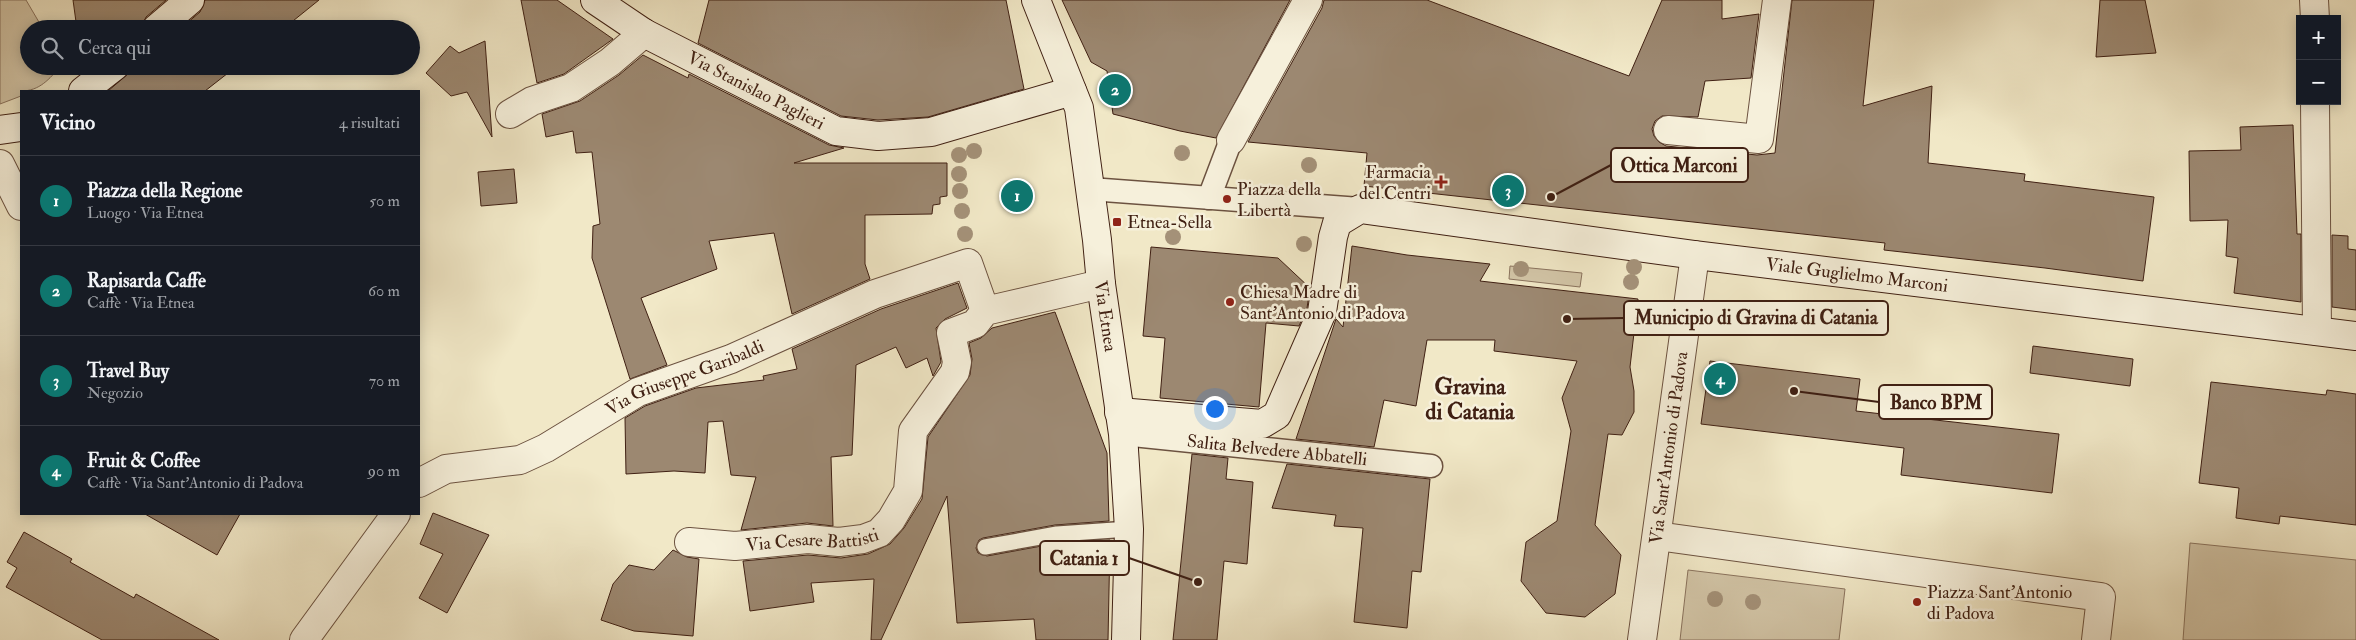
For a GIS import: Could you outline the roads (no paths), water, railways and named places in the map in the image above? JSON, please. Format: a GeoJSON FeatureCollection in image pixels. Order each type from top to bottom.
{"type":"FeatureCollection","features":[{"type":"Feature","properties":{"kind":"street","name":"Via Stanislao Paglieri"},"geometry":{"type":"LineString","coordinates":[[595,0],[644,33],[836,131],[878,136],[931,132],[1072,91]]}},
{"type":"Feature","properties":{"kind":"street","name":"Via Etnea"},"geometry":{"type":"LineString","coordinates":[[1036,0],[1079,108],[1121,423],[1129,529],[1126,640]]}},
{"type":"Feature","properties":{"kind":"street"},"geometry":{"type":"LineString","coordinates":[[1209,198],[1231,140],[1308,0]]}},
{"type":"Feature","properties":{"kind":"street"},"geometry":{"type":"LineString","coordinates":[[1668,130],[1759,139],[1777,0]]}},
{"type":"Feature","properties":{"kind":"street"},"geometry":{"type":"LineString","coordinates":[[2314,0],[2315,15]]}},
{"type":"Feature","properties":{"kind":"street"},"geometry":{"type":"LineString","coordinates":[[510,114],[532,101],[571,88],[610,62],[644,33]]}},
{"type":"Feature","properties":{"kind":"street"},"geometry":{"type":"LineString","coordinates":[[85,90],[104,75]]}},
{"type":"Feature","properties":{"kind":"street"},"geometry":{"type":"LineString","coordinates":[[2316,105],[2317,331]]}},
{"type":"Feature","properties":{"kind":"street"},"geometry":{"type":"LineString","coordinates":[[0,130],[20,127]]}},
{"type":"Feature","properties":{"kind":"street"},"geometry":{"type":"LineString","coordinates":[[0,164],[20,204]]}},
{"type":"Feature","properties":{"kind":"street"},"geometry":{"type":"LineString","coordinates":[[1090,189],[1360,209]]}},
{"type":"Feature","properties":{"kind":"street"},"geometry":{"type":"LineString","coordinates":[[1121,423],[1262,424],[1277,416],[1322,312],[1333,236],[1337,223],[1360,209]]}},
{"type":"Feature","properties":{"kind":"street","name":"Viale Guglielmo Marconi"},"geometry":{"type":"LineString","coordinates":[[1360,209],[1695,255],[2356,336]]}},
{"type":"Feature","properties":{"kind":"street","name":"Via Sant'Antonio di Padova"},"geometry":{"type":"LineString","coordinates":[[1642,640],[1695,255]]}},
{"type":"Feature","properties":{"kind":"street","name":"Via Giuseppe Garibaldi"},"geometry":{"type":"LineString","coordinates":[[420,482],[446,469],[520,460],[546,448],[638,392],[731,359],[875,294],[954,267],[968,263],[985,311]]}},
{"type":"Feature","properties":{"kind":"street","name":"Via Cesare Battisti"},"geometry":{"type":"LineString","coordinates":[[689,542],[735,546],[808,539],[840,542],[863,539],[879,533],[890,520],[908,491],[913,431],[955,372],[957,362],[951,333],[975,324],[985,311],[1101,284]]}},
{"type":"Feature","properties":{"kind":"street","name":"Salita Belvedere Abbatelli"},"geometry":{"type":"LineString","coordinates":[[1121,423],[1431,466]]}},
{"type":"Feature","properties":{"kind":"street"},"geometry":{"type":"LineString","coordinates":[[304,640],[395,515]]}},
{"type":"Feature","properties":{"kind":"street"},"geometry":{"type":"LineString","coordinates":[[1657,536],[2101,597],[2096,640]]}},
{"type":"Feature","properties":{"kind":"lane"},"geometry":{"type":"LineString","coordinates":[[985,547],[1058,534],[1129,529]]}},
{"type":"Feature","properties":{"kind":"place","name":"Rapisarda Caffe"},"geometry":{"type":"Point","coordinates":[1115,90]}},
{"type":"Feature","properties":{"kind":"place","name":"Farmacia del Centri"},"geometry":{"type":"Point","coordinates":[1441,182]}},
{"type":"Feature","properties":{"kind":"place","name":"Travel Buy"},"geometry":{"type":"Point","coordinates":[1508,191]}},
{"type":"Feature","properties":{"kind":"place","name":"Piazza della Regione"},"geometry":{"type":"Point","coordinates":[1017,196]}},
{"type":"Feature","properties":{"kind":"place","name":"Ottica Marconi"},"geometry":{"type":"Point","coordinates":[1551,197]}},
{"type":"Feature","properties":{"kind":"place","name":"Piazza della Libertà"},"geometry":{"type":"Point","coordinates":[1227,199]}},
{"type":"Feature","properties":{"kind":"place","name":"Etnea-Sella"},"geometry":{"type":"Point","coordinates":[1117,222]}},
{"type":"Feature","properties":{"kind":"place","name":"Chiesa Madre di Sant'Antonio di Padova"},"geometry":{"type":"Point","coordinates":[1230,302]}},
{"type":"Feature","properties":{"kind":"place","name":"Municipio di Gravina di Catania"},"geometry":{"type":"Point","coordinates":[1567,319]}},
{"type":"Feature","properties":{"kind":"place","name":"Fruit & Coffee"},"geometry":{"type":"Point","coordinates":[1720,379]}},
{"type":"Feature","properties":{"kind":"place","name":"Banco BPM"},"geometry":{"type":"Point","coordinates":[1794,391]}},
{"type":"Feature","properties":{"kind":"place","name":"Catania 1"},"geometry":{"type":"Point","coordinates":[1198,582]}},
{"type":"Feature","properties":{"kind":"place","name":"Piazza Sant'Antonio di Padova"},"geometry":{"type":"Point","coordinates":[1917,602]}},
{"type":"Feature","properties":{"kind":"district","name":"Gravina di Catania"},"geometry":{"type":"Point","coordinates":[1470,400]}}]}
